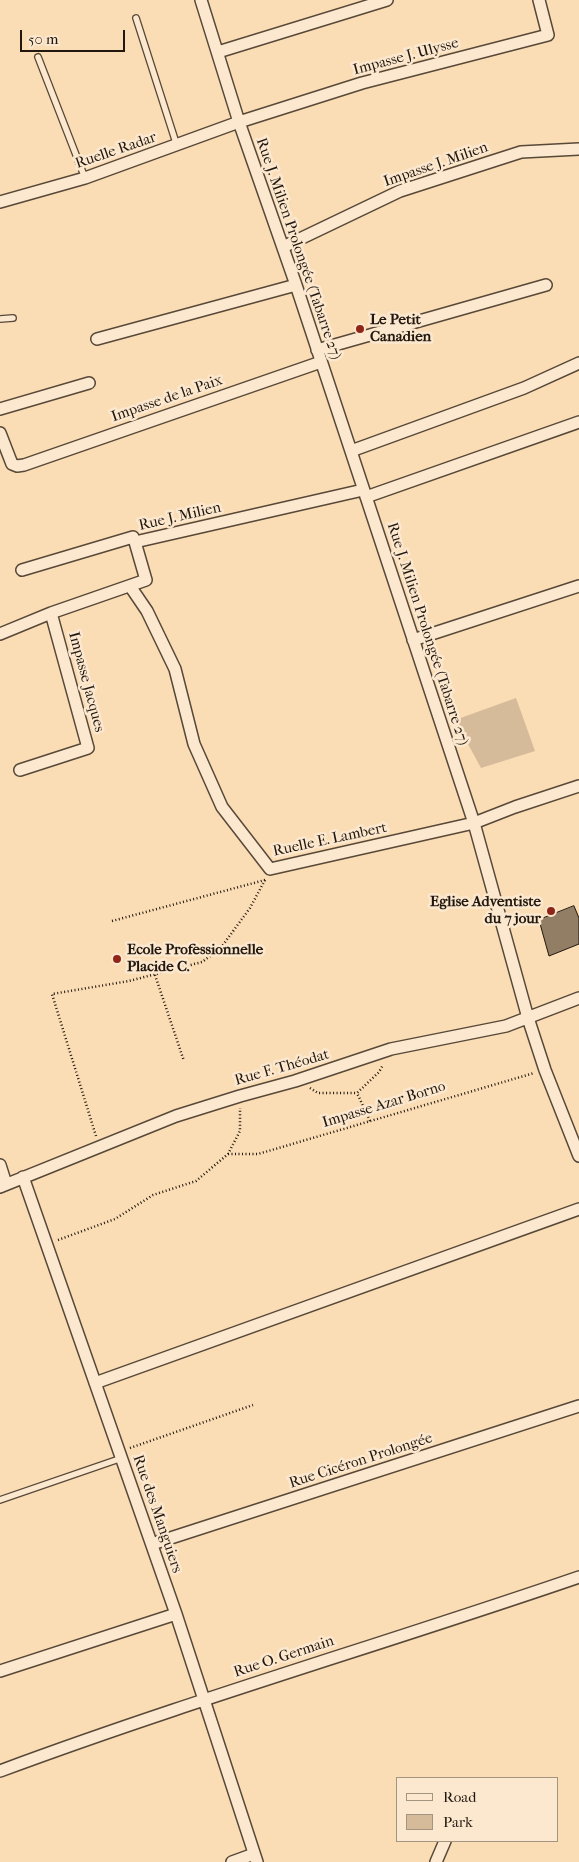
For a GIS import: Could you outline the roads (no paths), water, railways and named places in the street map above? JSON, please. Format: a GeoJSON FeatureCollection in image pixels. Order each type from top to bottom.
{"type":"FeatureCollection","features":[{"type":"Feature","properties":{"kind":"street","name":"Rue J. Milien Prolongée (Tabarre 27)"},"geometry":{"type":"LineString","coordinates":[[201,0],[239,122],[296,285],[474,823],[528,1018],[545,1070],[579,1156]]}},
{"type":"Feature","properties":{"kind":"street"},"geometry":{"type":"LineString","coordinates":[[218,52],[387,0]]}},
{"type":"Feature","properties":{"kind":"street","name":"Impasse J. Ulysse"},"geometry":{"type":"LineString","coordinates":[[239,122],[362,84],[548,35],[539,0]]}},
{"type":"Feature","properties":{"kind":"street","name":"Ruelle Radar"},"geometry":{"type":"LineString","coordinates":[[0,202],[84,178],[177,146],[239,122]]}},
{"type":"Feature","properties":{"kind":"street","name":"Impasse J. Milien"},"geometry":{"type":"LineString","coordinates":[[282,247],[400,191],[521,152],[579,149]]}},
{"type":"Feature","properties":{"kind":"street"},"geometry":{"type":"LineString","coordinates":[[97,339],[296,285]]}},
{"type":"Feature","properties":{"kind":"street"},"geometry":{"type":"LineString","coordinates":[[317,350],[546,285]]}},
{"type":"Feature","properties":{"kind":"street","name":"Impasse de la Paix"},"geometry":{"type":"LineString","coordinates":[[0,433],[12,464],[17,466],[24,465],[320,362]]}},
{"type":"Feature","properties":{"kind":"street"},"geometry":{"type":"LineString","coordinates":[[351,451],[524,388],[579,362]]}},
{"type":"Feature","properties":{"kind":"street"},"geometry":{"type":"LineString","coordinates":[[0,409],[89,383]]}},
{"type":"Feature","properties":{"kind":"street","name":"Rue J. Milien"},"geometry":{"type":"LineString","coordinates":[[0,634],[51,612],[146,580],[135,542],[364,493],[579,422]]}},
{"type":"Feature","properties":{"kind":"street"},"geometry":{"type":"LineString","coordinates":[[22,570],[133,536],[135,542]]}},
{"type":"Feature","properties":{"kind":"street","name":"Ruelle E. Lambert"},"geometry":{"type":"LineString","coordinates":[[130,586],[147,611],[175,669],[194,744],[222,806],[268,875],[474,823],[579,786]]}},
{"type":"Feature","properties":{"kind":"street"},"geometry":{"type":"LineString","coordinates":[[413,640],[579,586]]}},
{"type":"Feature","properties":{"kind":"street","name":"Impasse Jacques"},"geometry":{"type":"LineString","coordinates":[[20,770],[88,748],[51,612]]}},
{"type":"Feature","properties":{"kind":"street","name":"Rue F. Théodat"},"geometry":{"type":"LineString","coordinates":[[3,1185],[176,1116],[295,1081],[392,1049],[506,1026],[579,998]]}},
{"type":"Feature","properties":{"kind":"street"},"geometry":{"type":"LineString","coordinates":[[0,1165],[3,1185]]}},
{"type":"Feature","properties":{"kind":"street","name":"Rue des Manguiers"},"geometry":{"type":"LineString","coordinates":[[23,1177],[176,1614],[256,1858]]}},
{"type":"Feature","properties":{"kind":"street"},"geometry":{"type":"LineString","coordinates":[[95,1383],[579,1209]]}},
{"type":"Feature","properties":{"kind":"street","name":"Rue Cicéron Prolongée"},"geometry":{"type":"LineString","coordinates":[[152,1544],[579,1406]]}},
{"type":"Feature","properties":{"kind":"street","name":"Rue O. Germain"},"geometry":{"type":"LineString","coordinates":[[0,1771],[203,1699],[480,1611],[579,1576]]}},
{"type":"Feature","properties":{"kind":"street"},"geometry":{"type":"LineString","coordinates":[[0,1671],[176,1614]]}},
{"type":"Feature","properties":{"kind":"street"},"geometry":{"type":"LineString","coordinates":[[436,1862],[445,1842]]}},
{"type":"Feature","properties":{"kind":"street"},"geometry":{"type":"LineString","coordinates":[[232,1862],[256,1858]]}},
{"type":"Feature","properties":{"kind":"lane"},"geometry":{"type":"LineString","coordinates":[[136,18],[177,146]]}},
{"type":"Feature","properties":{"kind":"lane"},"geometry":{"type":"LineString","coordinates":[[38,57],[84,178]]}},
{"type":"Feature","properties":{"kind":"lane"},"geometry":{"type":"LineString","coordinates":[[0,320],[13,318]]}},
{"type":"Feature","properties":{"kind":"lane"},"geometry":{"type":"LineString","coordinates":[[0,1500],[121,1455]]}},
{"type":"Feature","properties":{"kind":"place","name":"Le Petit Canadien"},"geometry":{"type":"Point","coordinates":[360,329]}},
{"type":"Feature","properties":{"kind":"place","name":"Eglise Adventiste du 7 jour"},"geometry":{"type":"Point","coordinates":[551,911]}},
{"type":"Feature","properties":{"kind":"place","name":"Ecole Professionnelle Placide C."},"geometry":{"type":"Point","coordinates":[117,959]}}]}
